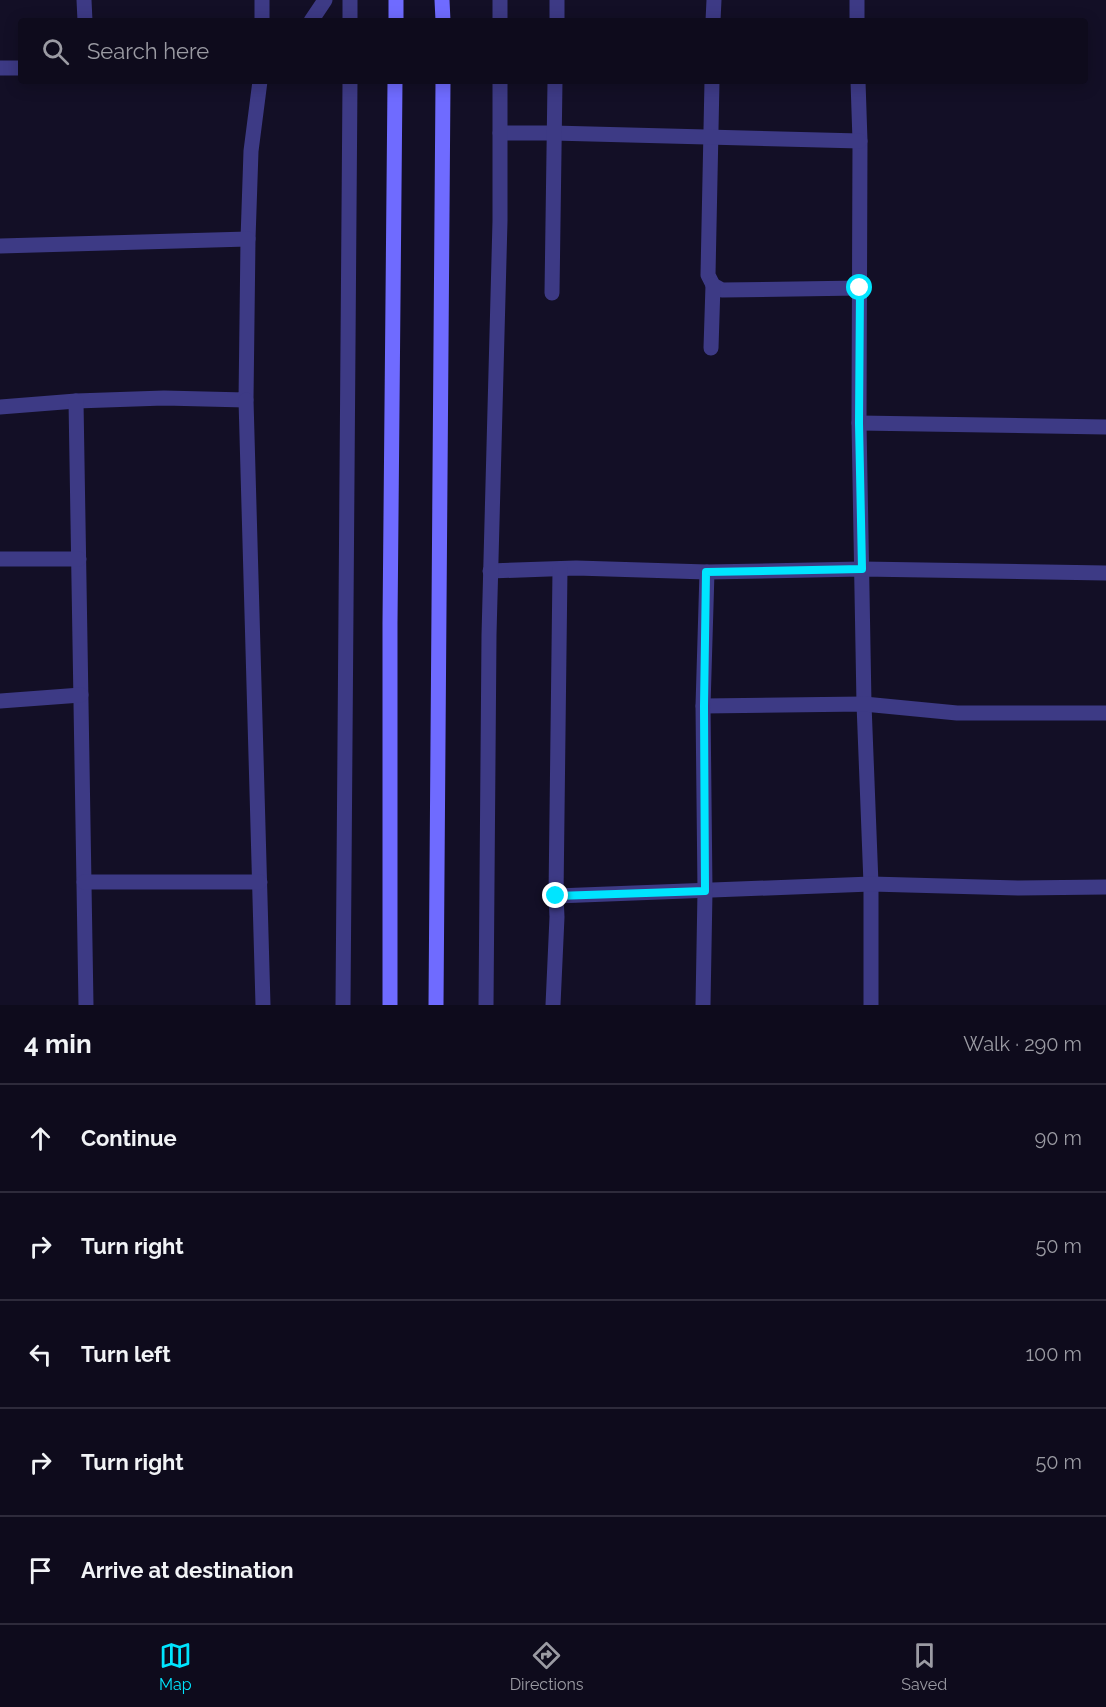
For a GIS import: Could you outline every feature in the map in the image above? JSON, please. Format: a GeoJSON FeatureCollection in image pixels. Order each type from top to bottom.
{"type":"FeatureCollection","features":[{"type":"Feature","properties":{"kind":"main road"},"geometry":{"type":"LineString","coordinates":[[396,0],[396,18]]}},
{"type":"Feature","properties":{"kind":"main road"},"geometry":{"type":"LineString","coordinates":[[442,0],[443,18]]}},
{"type":"Feature","properties":{"kind":"main road"},"geometry":{"type":"LineString","coordinates":[[390,1005],[390,635],[395,84]]}},
{"type":"Feature","properties":{"kind":"main road"},"geometry":{"type":"LineString","coordinates":[[436,1005],[443,84]]}},
{"type":"Feature","properties":{"kind":"street"},"geometry":{"type":"LineString","coordinates":[[84,0],[85,18]]}},
{"type":"Feature","properties":{"kind":"street"},"geometry":{"type":"LineString","coordinates":[[262,0],[262,18]]}},
{"type":"Feature","properties":{"kind":"street"},"geometry":{"type":"LineString","coordinates":[[313,18],[325,0]]}},
{"type":"Feature","properties":{"kind":"street"},"geometry":{"type":"LineString","coordinates":[[350,0],[350,18]]}},
{"type":"Feature","properties":{"kind":"street"},"geometry":{"type":"LineString","coordinates":[[500,0],[500,18]]}},
{"type":"Feature","properties":{"kind":"street"},"geometry":{"type":"LineString","coordinates":[[557,0],[557,18]]}},
{"type":"Feature","properties":{"kind":"street"},"geometry":{"type":"LineString","coordinates":[[713,18],[714,0]]}},
{"type":"Feature","properties":{"kind":"street"},"geometry":{"type":"LineString","coordinates":[[857,0],[857,18]]}},
{"type":"Feature","properties":{"kind":"street"},"geometry":{"type":"LineString","coordinates":[[0,68],[18,68]]}},
{"type":"Feature","properties":{"kind":"street"},"geometry":{"type":"LineString","coordinates":[[260,84],[251,151],[246,400],[263,1005]]}},
{"type":"Feature","properties":{"kind":"street"},"geometry":{"type":"LineString","coordinates":[[344,1005],[350,84]]}},
{"type":"Feature","properties":{"kind":"street"},"geometry":{"type":"LineString","coordinates":[[486,1005],[490,571],[500,221],[500,84]]}},
{"type":"Feature","properties":{"kind":"street"},"geometry":{"type":"LineString","coordinates":[[552,293],[555,84]]}},
{"type":"Feature","properties":{"kind":"street"},"geometry":{"type":"LineString","coordinates":[[711,348],[713,285],[708,275],[712,84]]}},
{"type":"Feature","properties":{"kind":"street"},"geometry":{"type":"LineString","coordinates":[[858,84],[859,423],[864,704],[871,885],[871,1005]]}},
{"type":"Feature","properties":{"kind":"street"},"geometry":{"type":"LineString","coordinates":[[500,133],[860,141]]}},
{"type":"Feature","properties":{"kind":"street"},"geometry":{"type":"LineString","coordinates":[[0,246],[248,239]]}},
{"type":"Feature","properties":{"kind":"street"},"geometry":{"type":"LineString","coordinates":[[713,285],[722,290],[860,288]]}},
{"type":"Feature","properties":{"kind":"street"},"geometry":{"type":"LineString","coordinates":[[0,407],[76,401],[164,398],[246,400]]}},
{"type":"Feature","properties":{"kind":"street"},"geometry":{"type":"LineString","coordinates":[[76,401],[86,1005]]}},
{"type":"Feature","properties":{"kind":"street"},"geometry":{"type":"LineString","coordinates":[[859,423],[1106,427]]}},
{"type":"Feature","properties":{"kind":"street"},"geometry":{"type":"LineString","coordinates":[[0,559],[79,559]]}},
{"type":"Feature","properties":{"kind":"street"},"geometry":{"type":"LineString","coordinates":[[490,571],[560,569],[706,572],[862,569],[1106,573]]}},
{"type":"Feature","properties":{"kind":"street"},"geometry":{"type":"LineString","coordinates":[[553,1005],[557,917],[560,569]]}},
{"type":"Feature","properties":{"kind":"street"},"geometry":{"type":"LineString","coordinates":[[703,1005],[706,572]]}},
{"type":"Feature","properties":{"kind":"street"},"geometry":{"type":"LineString","coordinates":[[0,700],[81,696]]}},
{"type":"Feature","properties":{"kind":"street"},"geometry":{"type":"LineString","coordinates":[[704,706],[864,704],[957,713],[1106,713]]}},
{"type":"Feature","properties":{"kind":"street"},"geometry":{"type":"LineString","coordinates":[[84,882],[260,882]]}},
{"type":"Feature","properties":{"kind":"street"},"geometry":{"type":"LineString","coordinates":[[556,896],[871,885],[1106,887]]}},
{"type":"Feature","properties":{"kind":"route"},"geometry":{"type":"LineString","coordinates":[[556,896],[705,891],[706,572],[862,569],[859,423],[860,288]]}}]}
